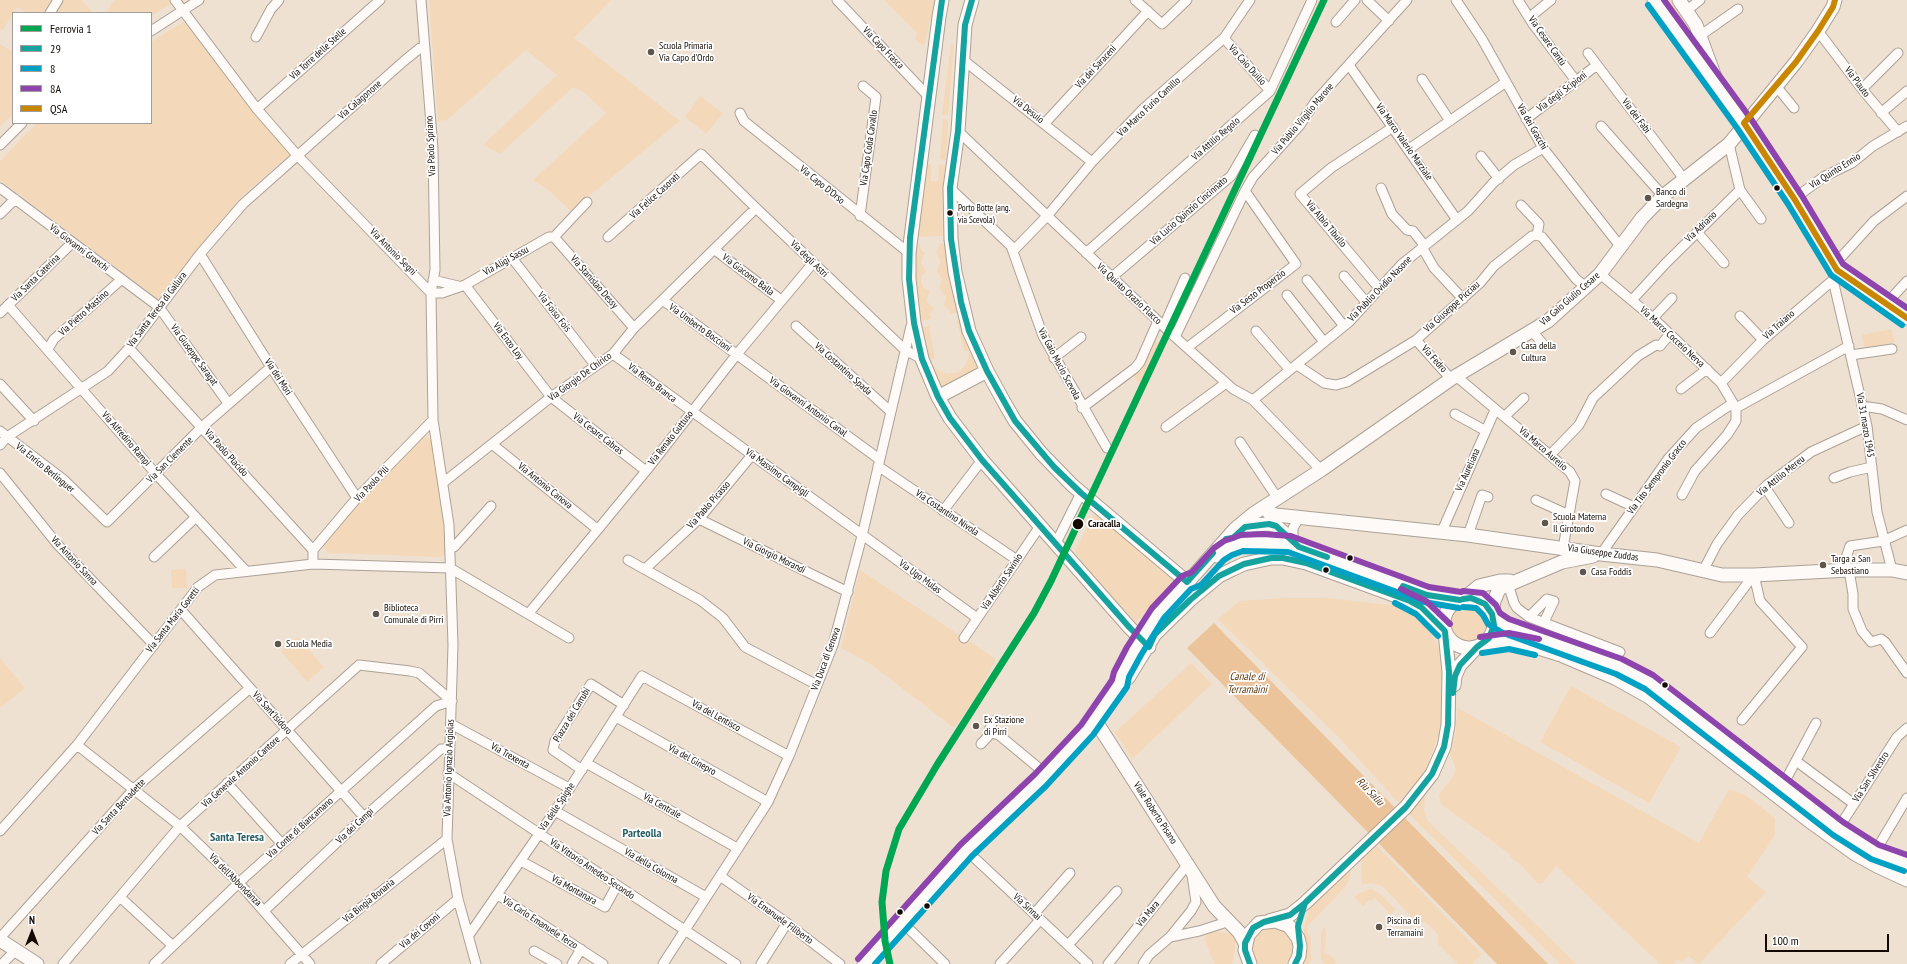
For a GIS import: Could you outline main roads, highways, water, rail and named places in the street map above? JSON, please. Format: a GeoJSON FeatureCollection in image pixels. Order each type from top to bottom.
{"type":"FeatureCollection","features":[{"type":"Feature","properties":{"kind":"water","name":"Canale di Terramàini"},"geometry":{"type":"Polygon","coordinates":[[[1214,623],[1548,964],[1497,964],[1187,648],[1214,623]]]}},
{"type":"Feature","properties":{"kind":"rail line","name":"1"},"geometry":{"type":"LineString","coordinates":[[890,964],[885,941],[882,902],[886,871],[899,829],[937,765],[1034,613],[1051,581],[1324,0]]}},
{"type":"Feature","properties":{"kind":"place","name":"Scuola Primaria Via Capo d'Ordo"},"geometry":{"type":"Point","coordinates":[651,52]}},
{"type":"Feature","properties":{"kind":"place","name":"Banco di Sardegna"},"geometry":{"type":"Point","coordinates":[1648,198]}},
{"type":"Feature","properties":{"kind":"place","name":"Porto Botte (ang. via Scevola)"},"geometry":{"type":"Point","coordinates":[950,213]}},
{"type":"Feature","properties":{"kind":"place","name":"Casa della Cultura"},"geometry":{"type":"Point","coordinates":[1513,352]}},
{"type":"Feature","properties":{"kind":"place","name":"Scuola Materna Il Girotondo"},"geometry":{"type":"Point","coordinates":[1545,523]}},
{"type":"Feature","properties":{"kind":"place","name":"Caracalla"},"geometry":{"type":"Point","coordinates":[1078,524]}},
{"type":"Feature","properties":{"kind":"place","name":"Targa a San Sebastiano"},"geometry":{"type":"Point","coordinates":[1823,565]}},
{"type":"Feature","properties":{"kind":"place","name":"Casa Foddis"},"geometry":{"type":"Point","coordinates":[1583,572]}},
{"type":"Feature","properties":{"kind":"place","name":"Biblioteca Comunale di Pirri"},"geometry":{"type":"Point","coordinates":[376,614]}},
{"type":"Feature","properties":{"kind":"place","name":"Scuola Media"},"geometry":{"type":"Point","coordinates":[278,644]}},
{"type":"Feature","properties":{"kind":"place","name":"Ex Stazione di Pirri"},"geometry":{"type":"Point","coordinates":[976,726]}},
{"type":"Feature","properties":{"kind":"place","name":"Piscina di Terramaini"},"geometry":{"type":"Point","coordinates":[1379,927]}},
{"type":"Feature","properties":{"kind":"district","name":"Parteolla"},"geometry":{"type":"Point","coordinates":[642,834]}},
{"type":"Feature","properties":{"kind":"district","name":"Santa Teresa"},"geometry":{"type":"Point","coordinates":[237,838]}},
{"type":"Feature","properties":{"kind":"water label","name":"Riu Saliu"},"geometry":{"type":"Point","coordinates":[1370,792]}}]}
